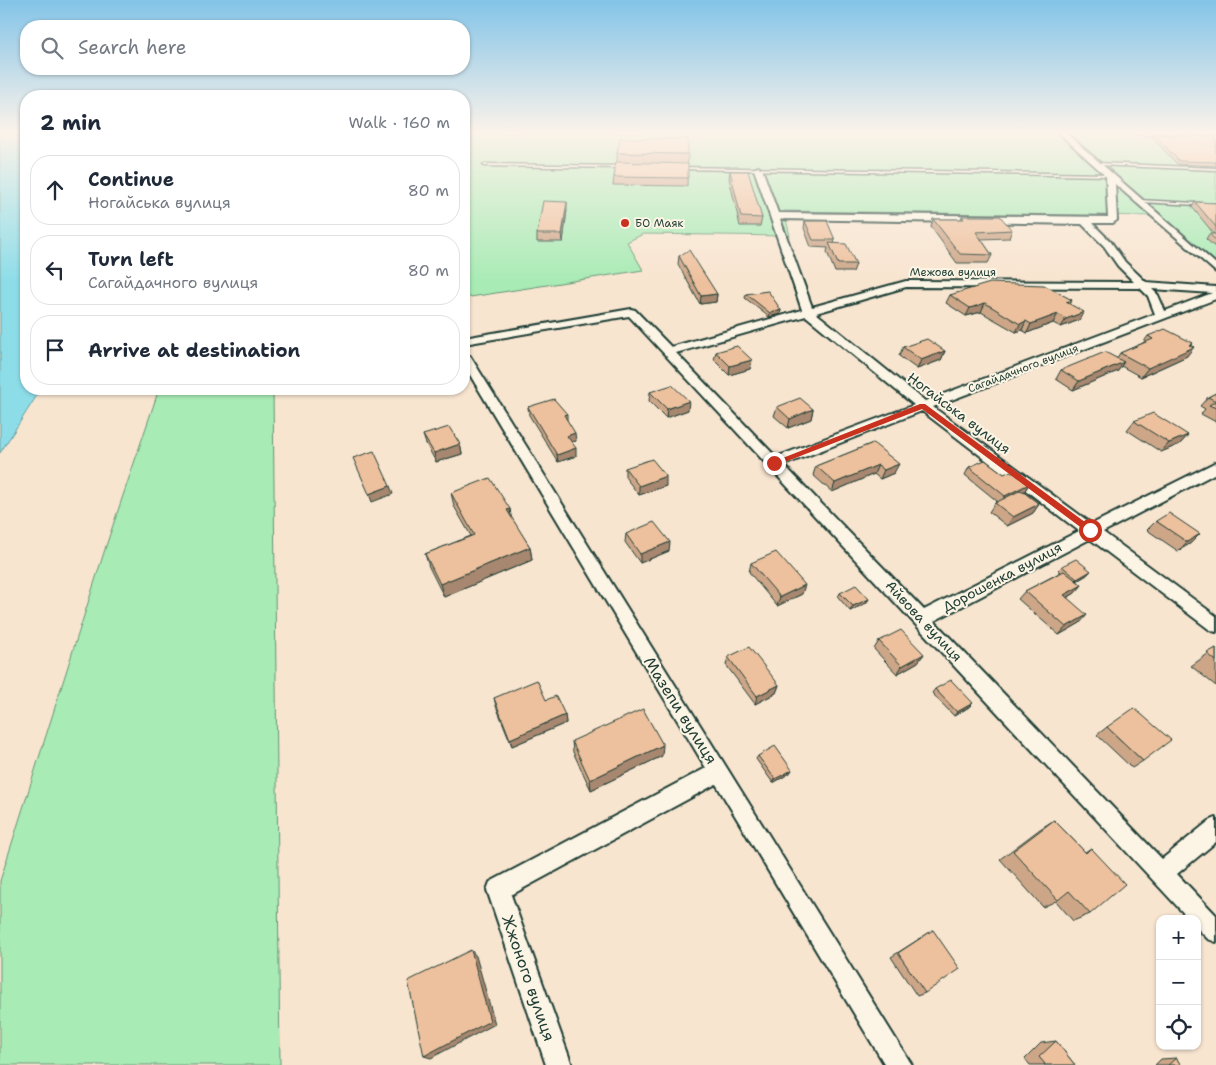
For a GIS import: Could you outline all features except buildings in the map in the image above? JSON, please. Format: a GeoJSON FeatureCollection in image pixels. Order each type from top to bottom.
{"type":"FeatureCollection","features":[{"type":"Feature","properties":{"kind":"street"},"geometry":{"type":"LineString","coordinates":[[763,183],[808,312]]}},
{"type":"Feature","properties":{"kind":"street"},"geometry":{"type":"LineString","coordinates":[[774,216],[1113,220],[1111,183]]}},
{"type":"Feature","properties":{"kind":"street"},"geometry":{"type":"LineString","coordinates":[[1119,183],[1216,268]]}},
{"type":"Feature","properties":{"kind":"street"},"geometry":{"type":"LineString","coordinates":[[1084,221],[1108,244],[1121,264],[1153,295],[1161,315]]}},
{"type":"Feature","properties":{"kind":"street","name":"Межова вулиця"},"geometry":{"type":"LineString","coordinates":[[668,351],[906,284],[1143,285],[1216,290]]}},
{"type":"Feature","properties":{"kind":"street","name":"Сагайдачного вулиця"},"geometry":{"type":"LineString","coordinates":[[774,463],[1216,295]]}},
{"type":"Feature","properties":{"kind":"street","name":"Айвова вулиця"},"geometry":{"type":"LineString","coordinates":[[470,340],[631,312],[1216,931]]}},
{"type":"Feature","properties":{"kind":"street","name":"Ногайська вулиця"},"geometry":{"type":"LineString","coordinates":[[808,312],[923,406],[1216,625]]}},
{"type":"Feature","properties":{"kind":"street","name":"Мазепи вулиця"},"geometry":{"type":"LineString","coordinates":[[470,366],[899,1065]]}},
{"type":"Feature","properties":{"kind":"street","name":"Дорошенка вулиця"},"geometry":{"type":"LineString","coordinates":[[922,619],[1090,530],[1216,467]]}},
{"type":"Feature","properties":{"kind":"street","name":"Жжоного вулиця"},"geometry":{"type":"LineString","coordinates":[[560,1065],[498,890],[719,772]]}},
{"type":"Feature","properties":{"kind":"street"},"geometry":{"type":"LineString","coordinates":[[1162,874],[1216,828]]}},
{"type":"Feature","properties":{"kind":"lane"},"geometry":{"type":"LineString","coordinates":[[1140,201],[1216,205]]}},
{"type":"Feature","properties":{"kind":"green space","name":"БО Маяк"},"geometry":{"type":"Polygon","coordinates":[[[470,183],[1216,183],[1216,269],[1157,216],[784,211],[790,236],[643,234],[627,242],[643,270],[470,297],[470,183]]]}},
{"type":"Feature","properties":{"kind":"green space"},"geometry":{"type":"Polygon","coordinates":[[[157,395],[273,395],[280,1065],[0,1065],[0,881],[106,546],[157,395]]]}},
{"type":"Feature","properties":{"kind":"water"},"geometry":{"type":"Polygon","coordinates":[[[0,183],[20,183],[20,395],[37,395],[0,453],[0,183]]]}},
{"type":"Feature","properties":{"kind":"place","name":"БО Маяк"},"geometry":{"type":"Point","coordinates":[625,223]}},
{"type":"Feature","properties":{"kind":"route"},"geometry":{"type":"LineString","coordinates":[[774,463],[923,406],[1090,530]]}}]}
